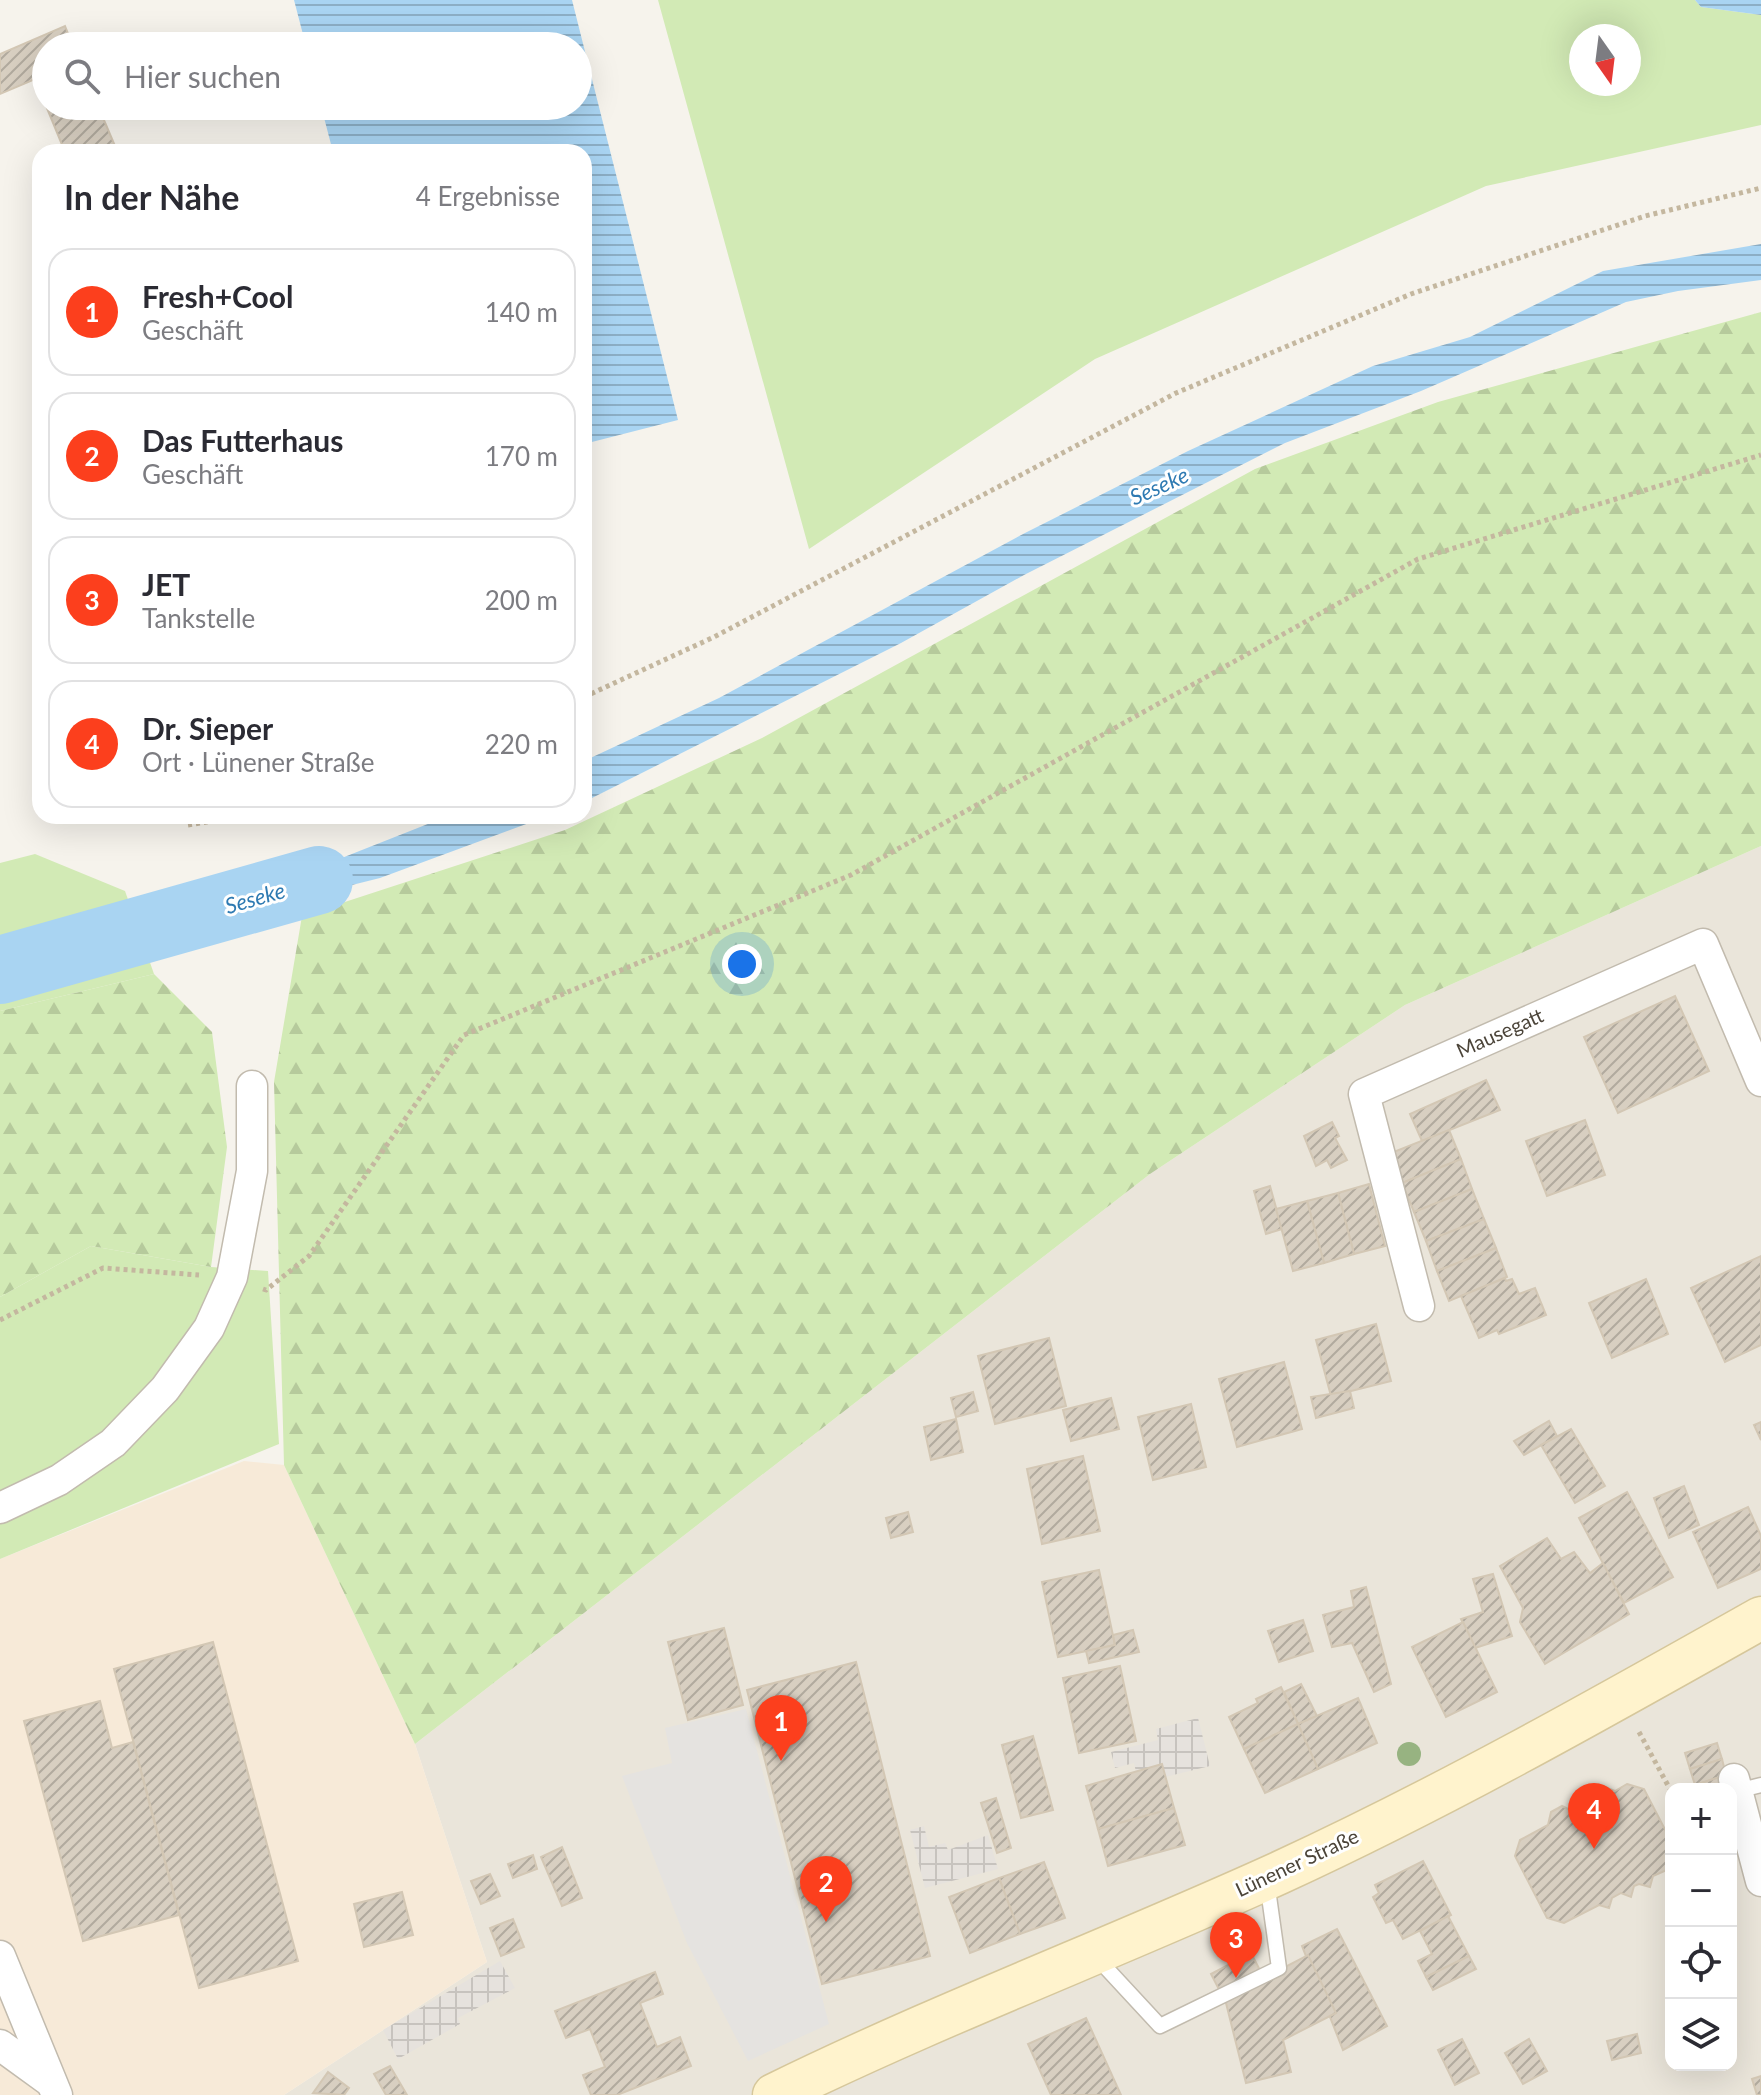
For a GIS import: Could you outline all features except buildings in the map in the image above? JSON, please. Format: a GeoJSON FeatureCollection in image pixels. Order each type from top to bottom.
{"type":"FeatureCollection","features":[{"type":"Feature","properties":{"kind":"main road","name":"Lünener Straße"},"geometry":{"type":"LineString","coordinates":[[774,2095],[863,2051],[1094,1955],[1267,1878],[1425,1801],[1761,1618]]}},
{"type":"Feature","properties":{"kind":"street","name":"Mausegatt"},"geometry":{"type":"LineString","coordinates":[[1419,1306],[1364,1094],[1703,944],[1761,1081]]}},
{"type":"Feature","properties":{"kind":"street"},"geometry":{"type":"LineString","coordinates":[[0,1508],[59,1480],[113,1443],[165,1389],[209,1328],[232,1277],[252,1171],[252,1086]]}},
{"type":"Feature","properties":{"kind":"street"},"geometry":{"type":"LineString","coordinates":[[1744,1785],[1761,1881]]}},
{"type":"Feature","properties":{"kind":"street"},"geometry":{"type":"LineString","coordinates":[[0,1956],[54,2088]]}},
{"type":"Feature","properties":{"kind":"street"},"geometry":{"type":"LineString","coordinates":[[0,2045],[54,2088]]}},
{"type":"Feature","properties":{"kind":"lane"},"geometry":{"type":"LineString","coordinates":[[1094,1955],[1160,2026],[1279,1968],[1267,1878]]}},
{"type":"Feature","properties":{"kind":"path"},"geometry":{"type":"LineString","coordinates":[[592,693],[714,637],[1176,393],[1411,294],[1645,216],[1761,188]]}},
{"type":"Feature","properties":{"kind":"path"},"geometry":{"type":"LineString","coordinates":[[0,1320],[103,1268],[232,1277],[266,1290],[309,1256],[464,1035],[851,875],[1418,559],[1761,455]]}},
{"type":"Feature","properties":{"kind":"path"},"geometry":{"type":"LineString","coordinates":[[188,825],[194,824]]}},
{"type":"Feature","properties":{"kind":"path"},"geometry":{"type":"LineString","coordinates":[[1619,1697],[1667,1783]]}},
{"type":"Feature","properties":{"kind":"shaded area"},"geometry":{"type":"Polygon","coordinates":[[[1761,846],[1761,2095],[284,2095],[487,1962],[415,1744],[1150,1174],[1405,1005],[1761,846]]]}},
{"type":"Feature","properties":{"kind":"shaded area"},"geometry":{"type":"Polygon","coordinates":[[[244,1461],[284,1465],[415,1744],[487,1962],[284,2095],[0,2095],[0,1559],[244,1461]]]}},
{"type":"Feature","properties":{"kind":"shaded area"},"geometry":{"type":"Polygon","coordinates":[[[746,1709],[829,2024],[748,2061],[687,1943],[622,1776],[672,1763],[665,1728],[746,1709]]]}},
{"type":"Feature","properties":{"kind":"shaded area"},"geometry":{"type":"Polygon","coordinates":[[[1198,1718],[1210,1766],[1165,1777],[1136,1772],[1134,1763],[1115,1768],[1111,1752],[1158,1740],[1156,1729],[1198,1718]]]}},
{"type":"Feature","properties":{"kind":"shaded area"},"geometry":{"type":"Polygon","coordinates":[[[924,1826],[929,1847],[945,1843],[948,1850],[988,1835],[998,1869],[925,1888],[910,1830],[924,1826]]]}},
{"type":"Feature","properties":{"kind":"shaded area"},"geometry":{"type":"Polygon","coordinates":[[[500,1961],[515,1988],[458,2018],[460,2024],[398,2059],[383,2030],[500,1961]]]}},
{"type":"Feature","properties":{"kind":"green space"},"geometry":{"type":"Polygon","coordinates":[[[658,0],[1695,0],[1701,7],[1761,15],[1761,125],[1486,186],[1095,359],[809,549],[658,0]]]}},
{"type":"Feature","properties":{"kind":"green space"},"geometry":{"type":"Polygon","coordinates":[[[1761,312],[1761,846],[1405,1005],[1150,1174],[415,1744],[284,1465],[274,1082],[302,916],[578,824],[592,824],[592,817],[762,738],[1255,469],[1438,402],[1761,312]]]}},
{"type":"Feature","properties":{"kind":"green space"},"geometry":{"type":"Polygon","coordinates":[[[35,854],[125,891],[154,974],[0,1011],[0,863],[35,854]]]}},
{"type":"Feature","properties":{"kind":"green space"},"geometry":{"type":"Polygon","coordinates":[[[154,974],[212,1032],[227,1147],[211,1267],[91,1246],[0,1297],[0,1011],[154,974]]]}},
{"type":"Feature","properties":{"kind":"green space"},"geometry":{"type":"Polygon","coordinates":[[[91,1246],[211,1267],[268,1271],[279,1444],[0,1559],[0,1297],[91,1246]]]}},
{"type":"Feature","properties":{"kind":"water"},"geometry":{"type":"Polygon","coordinates":[[[294,0],[572,0],[580,32],[302,32],[294,0]]]}},
{"type":"Feature","properties":{"kind":"water"},"geometry":{"type":"Polygon","coordinates":[[[1695,0],[1761,0],[1761,15],[1701,7],[1695,0]]]}},
{"type":"Feature","properties":{"kind":"water"},"geometry":{"type":"Polygon","coordinates":[[[592,79],[678,420],[592,442],[592,144],[331,144],[325,120],[592,120],[592,79]]]}},
{"type":"Feature","properties":{"kind":"water"},"geometry":{"type":"Polygon","coordinates":[[[1761,244],[1761,280],[1678,291],[1626,302],[1421,391],[1285,443],[1024,575],[901,643],[592,798],[592,757],[719,698],[1025,533],[1188,451],[1373,366],[1470,337],[1603,271],[1761,244]]]}},
{"type":"Feature","properties":{"kind":"water"},"geometry":{"type":"Polygon","coordinates":[[[428,824],[526,824],[380,878],[232,915],[222,885],[324,865],[428,824]]]}},
{"type":"Feature","properties":{"kind":"waterway","name":"Seseke"},"geometry":{"type":"LineString","coordinates":[[0,970],[319,880]]}},
{"type":"Feature","properties":{"kind":"place","name":"Fresh+Cool"},"geometry":{"type":"Point","coordinates":[781,1761]}},
{"type":"Feature","properties":{"kind":"place","name":"Dr. Sieper"},"geometry":{"type":"Point","coordinates":[1594,1849]}},
{"type":"Feature","properties":{"kind":"place","name":"Das Futterhaus"},"geometry":{"type":"Point","coordinates":[826,1922]}},
{"type":"Feature","properties":{"kind":"place","name":"JET"},"geometry":{"type":"Point","coordinates":[1236,1978]}}]}
